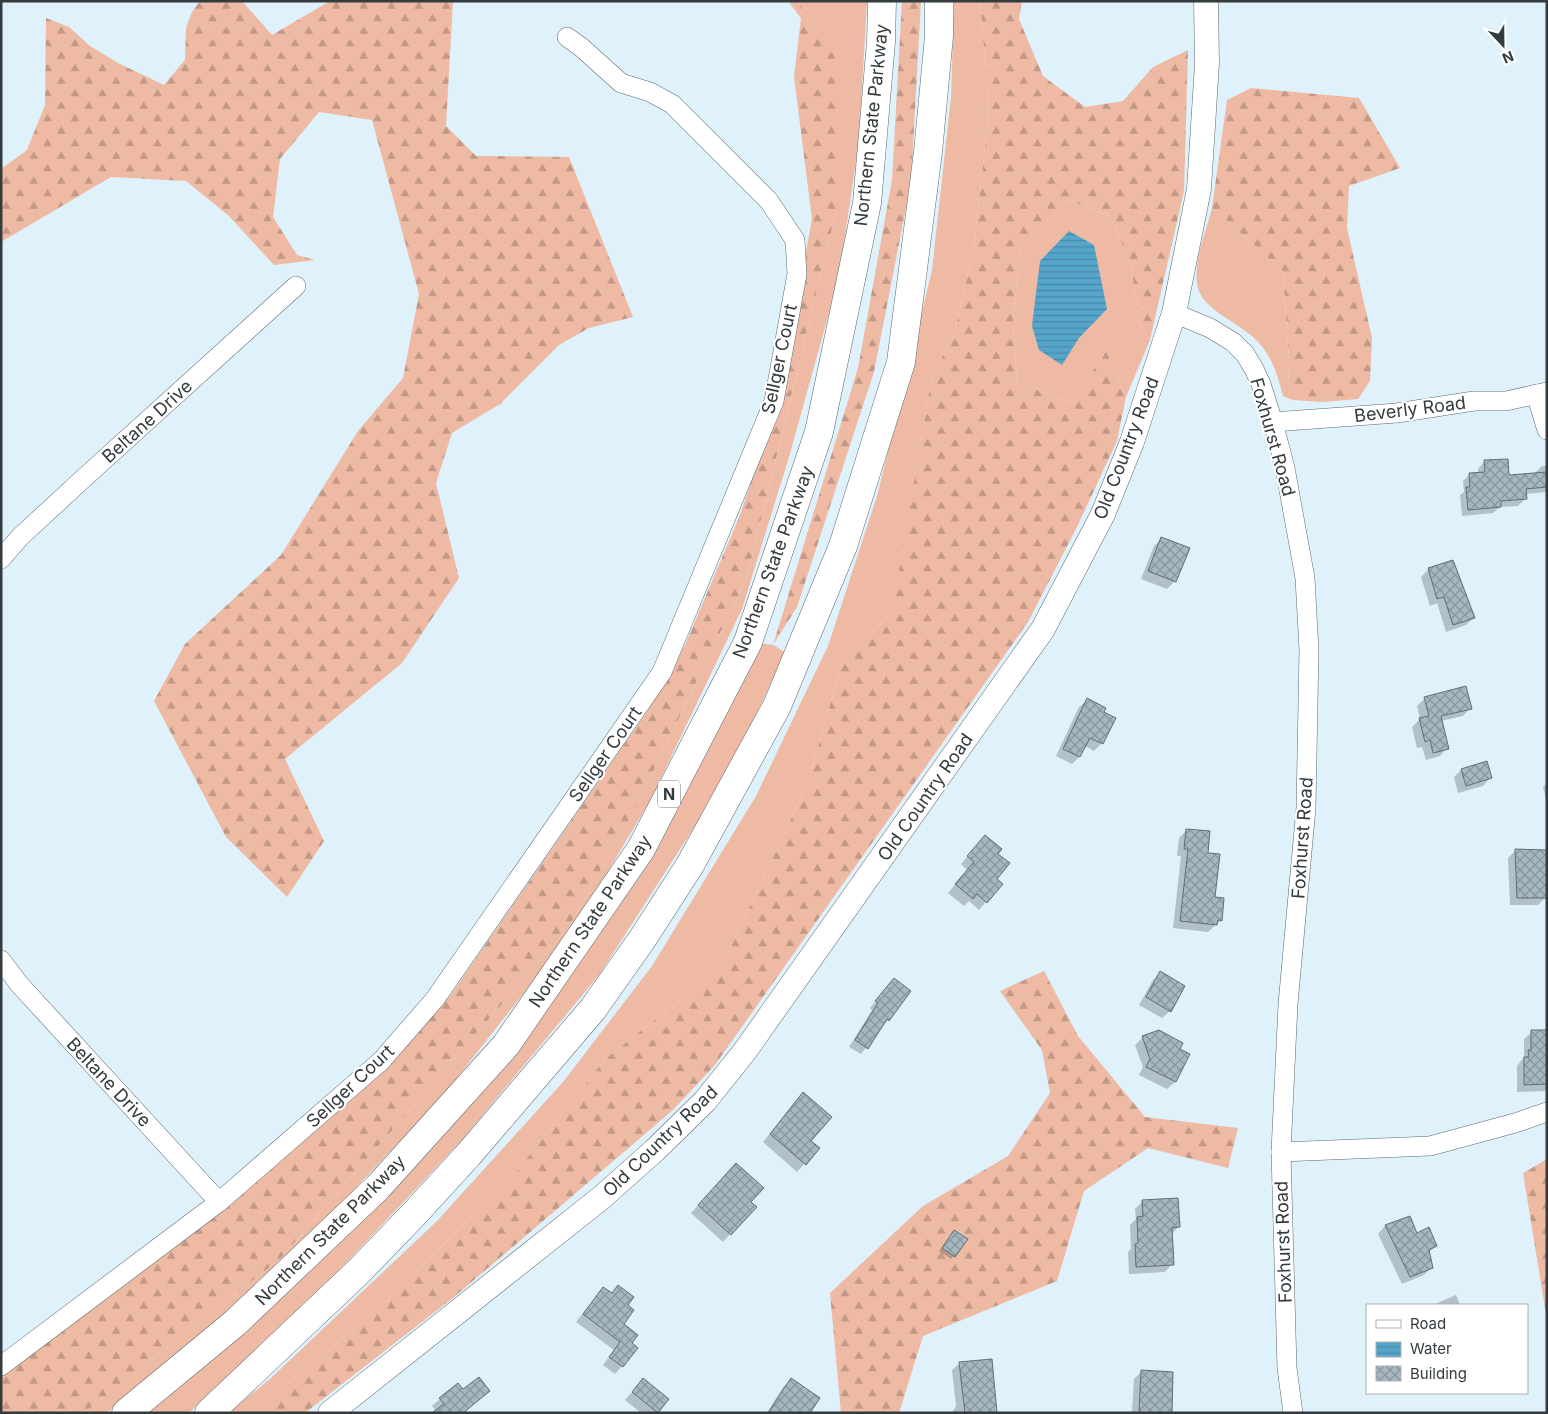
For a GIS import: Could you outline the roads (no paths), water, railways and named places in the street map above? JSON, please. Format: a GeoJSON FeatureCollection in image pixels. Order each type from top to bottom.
{"type":"FeatureCollection","features":[{"type":"Feature","properties":{"kind":"highway","name":"Northern State Parkway"},"geometry":{"type":"LineString","coordinates":[[126,1413],[235,1323],[378,1186],[506,1045],[641,849],[748,642],[818,432],[867,203],[881,42],[882,1]]}},
{"type":"Feature","properties":{"kind":"highway"},"geometry":{"type":"LineString","coordinates":[[209,1413],[345,1284],[415,1213],[469,1154],[593,1009],[643,938],[690,865],[777,706],[844,546],[901,362],[928,152],[939,36],[939,1]]}},
{"type":"Feature","properties":{"kind":"main road","name":"Old Country Road"},"geometry":{"type":"LineString","coordinates":[[330,1413],[601,1198],[655,1150],[705,1101],[745,1052],[1043,629],[1103,514],[1132,442],[1174,313],[1199,189],[1207,63],[1206,1]]}},
{"type":"Feature","properties":{"kind":"street","name":"Sellger Court"},"geometry":{"type":"LineString","coordinates":[[1,1366],[219,1202],[381,1061],[435,999],[662,672],[774,401],[797,274],[796,240],[769,201],[672,104],[650,92],[621,83],[567,37]]}},
{"type":"Feature","properties":{"kind":"street","name":"Beltane Drive"},"geometry":{"type":"LineString","coordinates":[[1,559],[20,537],[296,286]]}},
{"type":"Feature","properties":{"kind":"street","name":"Foxhurst Road"},"geometry":{"type":"LineString","coordinates":[[1174,313],[1210,328],[1233,342],[1245,354],[1261,384],[1273,422],[1298,531],[1305,578],[1309,650],[1306,808],[1288,1004],[1281,1152],[1288,1368],[1292,1413]]}},
{"type":"Feature","properties":{"kind":"street","name":"Beverly Road"},"geometry":{"type":"LineString","coordinates":[[1273,422],[1397,413],[1474,401],[1506,401],[1541,393]]}},
{"type":"Feature","properties":{"kind":"street"},"geometry":{"type":"LineString","coordinates":[[1541,393],[1547,430]]}},
{"type":"Feature","properties":{"kind":"street","name":"Beltane Drive"},"geometry":{"type":"LineString","coordinates":[[1,960],[79,1050],[219,1202]]}},
{"type":"Feature","properties":{"kind":"street"},"geometry":{"type":"LineString","coordinates":[[1281,1152],[1430,1146],[1547,1112]]}},
{"type":"Feature","properties":{"kind":"water"},"geometry":{"type":"Polygon","coordinates":[[[1069,231],[1094,245],[1107,309],[1079,338],[1062,365],[1039,350],[1032,326],[1040,261],[1069,231]]]}}]}
